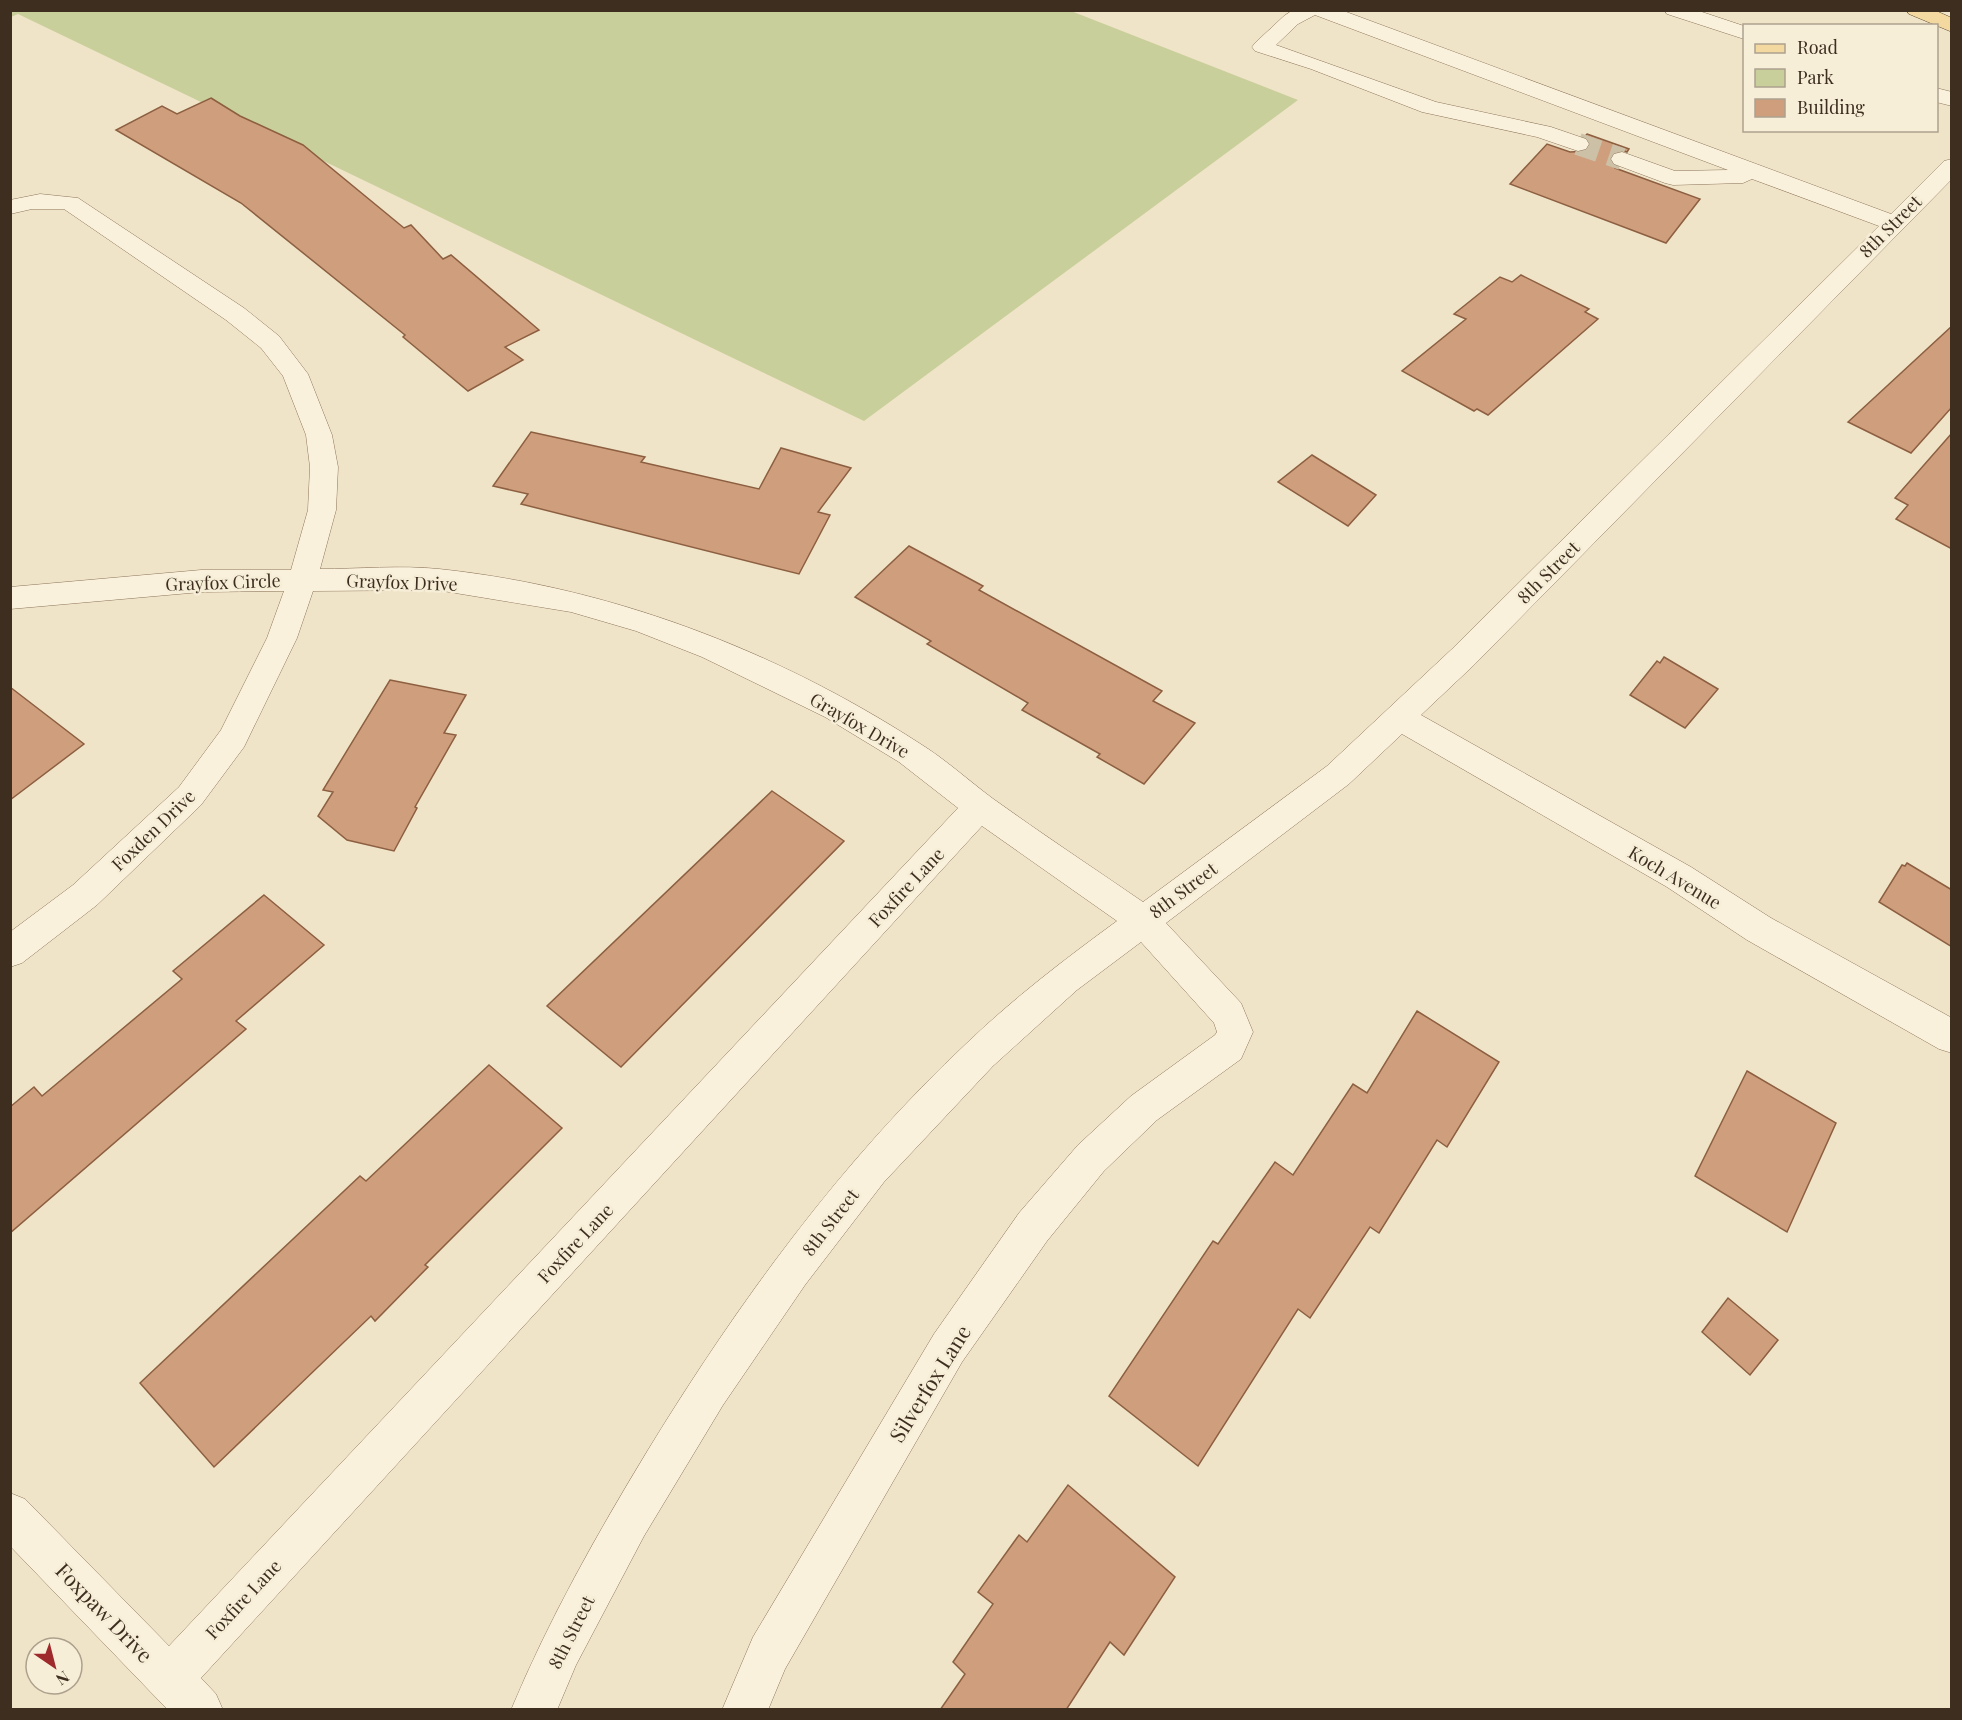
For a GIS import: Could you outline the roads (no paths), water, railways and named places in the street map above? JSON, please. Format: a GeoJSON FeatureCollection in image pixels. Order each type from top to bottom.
{"type":"FeatureCollection","features":[{"type":"Feature","properties":{"kind":"main road"},"geometry":{"type":"LineString","coordinates":[[1916,10],[1952,26]]}},
{"type":"Feature","properties":{"kind":"street"},"geometry":{"type":"LineString","coordinates":[[1309,10],[1292,20],[1262,47],[1430,107],[1543,132],[1578,144]]}},
{"type":"Feature","properties":{"kind":"street"},"geometry":{"type":"LineString","coordinates":[[1321,10],[1452,56],[1564,102],[1894,223]]}},
{"type":"Feature","properties":{"kind":"street"},"geometry":{"type":"LineString","coordinates":[[1674,10],[1743,33]]}},
{"type":"Feature","properties":{"kind":"street"},"geometry":{"type":"LineString","coordinates":[[1622,159],[1673,178],[1763,176]]}},
{"type":"Feature","properties":{"kind":"street","name":"8th Street"},"geometry":{"type":"LineString","coordinates":[[534,1710],[560,1649],[629,1521],[708,1390],[791,1271],[871,1169],[980,1054],[1065,979],[1338,775],[1463,657],[1952,166]]}},
{"type":"Feature","properties":{"kind":"street","name":"Grayfox Circle"},"geometry":{"type":"LineString","coordinates":[[10,207],[37,201],[70,203],[234,314],[270,342],[295,374],[319,435],[324,467],[322,510],[303,579],[201,581],[10,598]]}},
{"type":"Feature","properties":{"kind":"street","name":"Grayfox Drive"},"geometry":{"type":"LineString","coordinates":[[303,579],[437,579],[571,601],[645,623],[713,649],[836,708],[910,753],[980,807],[1142,920],[1229,1014],[1235,1032],[1228,1047],[1164,1094]]}},
{"type":"Feature","properties":{"kind":"street","name":"Foxden Drive"},"geometry":{"type":"LineString","coordinates":[[10,952],[85,895],[190,796],[232,738],[282,639],[303,579]]}},
{"type":"Feature","properties":{"kind":"street","name":"Koch Avenue"},"geometry":{"type":"LineString","coordinates":[[1398,717],[1679,877],[1758,929],[1952,1037]]}},
{"type":"Feature","properties":{"kind":"street","name":"Foxfire Lane"},"geometry":{"type":"LineString","coordinates":[[169,1679],[980,807]]}},
{"type":"Feature","properties":{"kind":"street","name":"Silverfox Lane"},"geometry":{"type":"LineString","coordinates":[[745,1710],[769,1653],[948,1348],[1033,1227],[1091,1158],[1144,1108],[1164,1094]]}},
{"type":"Feature","properties":{"kind":"street","name":"Foxpaw Drive"},"geometry":{"type":"LineString","coordinates":[[10,1514],[200,1710]]}},
{"type":"Feature","properties":{"kind":"tunnel"},"geometry":{"type":"LineString","coordinates":[[1578,144],[1622,159]]}}]}
